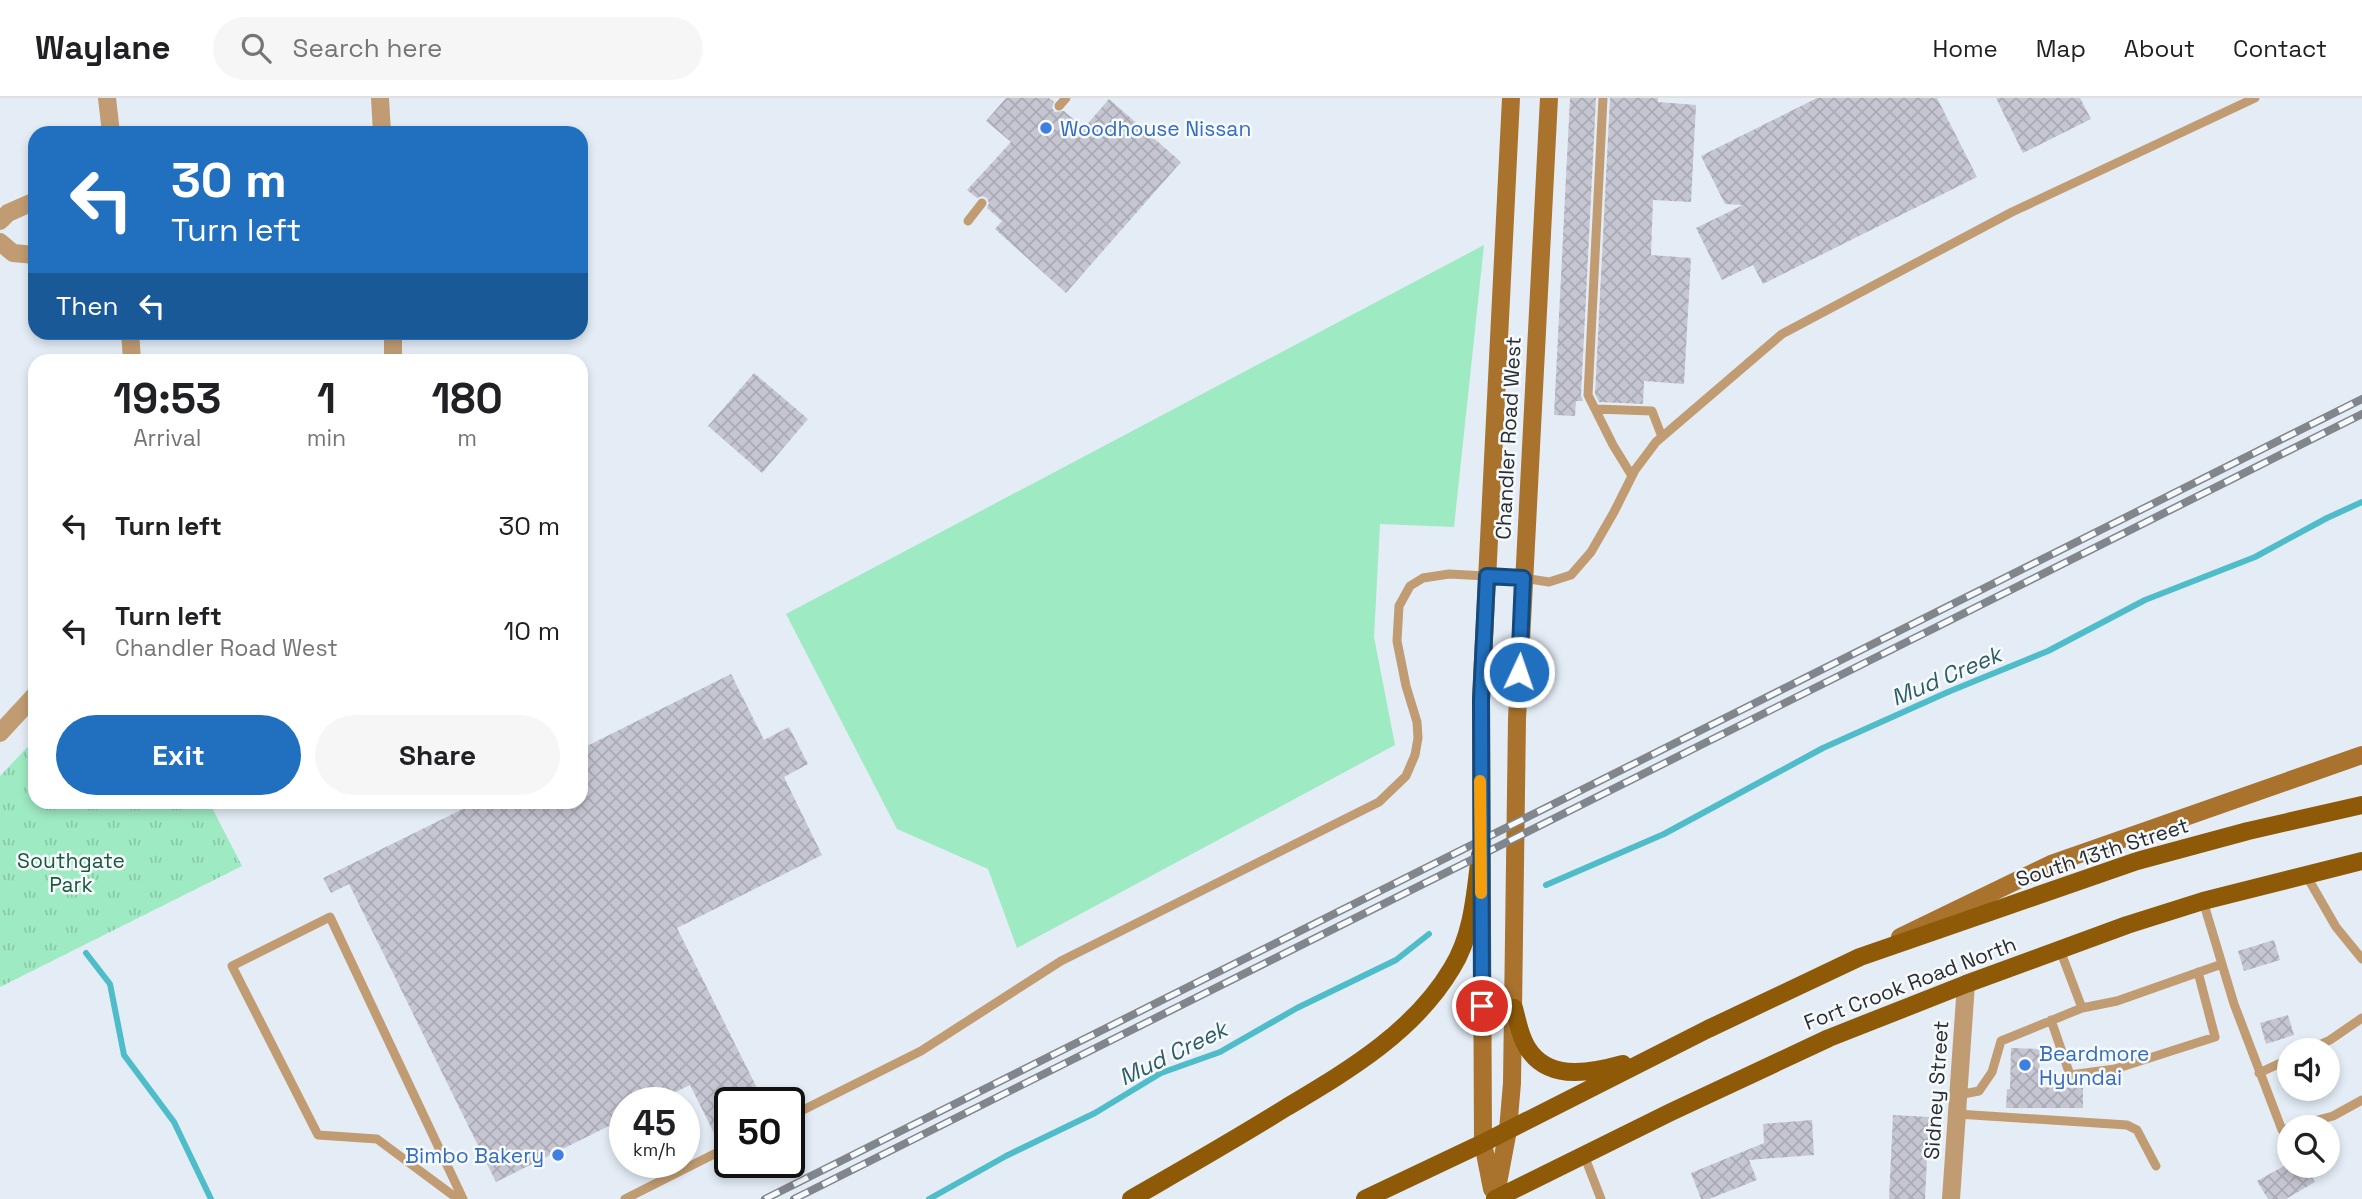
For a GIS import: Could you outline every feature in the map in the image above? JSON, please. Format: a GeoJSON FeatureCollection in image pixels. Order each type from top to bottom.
{"type":"FeatureCollection","features":[{"type":"Feature","properties":{"kind":"main road","name":"Chandler Road West"},"geometry":{"type":"LineString","coordinates":[[1511,98],[1481,700],[1483,1143],[1494,1199],[1508,1130],[1512,1083],[1516,771],[1523,578],[1549,98]]}},
{"type":"Feature","properties":{"kind":"main road"},"geometry":{"type":"LineString","coordinates":[[1860,957],[2050,864],[2362,755]]}},
{"type":"Feature","properties":{"kind":"main road","name":"South 13th Street"},"geometry":{"type":"LineString","coordinates":[[1860,957],[2137,861],[2248,831],[2362,805]]}},
{"type":"Feature","properties":{"kind":"main road"},"geometry":{"type":"LineString","coordinates":[[1131,1199],[1348,1070],[1388,1041],[1416,1014],[1453,967],[1464,944],[1472,918],[1480,855]]}},
{"type":"Feature","properties":{"kind":"main road","name":"Fort Crook Road North"},"geometry":{"type":"LineString","coordinates":[[1495,1199],[1829,1038],[1966,984],[2203,901],[2362,861]]}},
{"type":"Feature","properties":{"kind":"main road","name":"Fort Crook Road North"},"geometry":{"type":"LineString","coordinates":[[1365,1199],[1860,957]]}},
{"type":"Feature","properties":{"kind":"main road"},"geometry":{"type":"LineString","coordinates":[[1514,1008],[1522,1037],[1530,1053],[1541,1063],[1556,1070],[1590,1071],[1653,1056]]}},
{"type":"Feature","properties":{"kind":"street"},"geometry":{"type":"LineString","coordinates":[[107,98],[110,126]]}},
{"type":"Feature","properties":{"kind":"street"},"geometry":{"type":"LineString","coordinates":[[380,98],[382,126]]}},
{"type":"Feature","properties":{"kind":"street"},"geometry":{"type":"LineString","coordinates":[[0,221],[8,213],[28,204]]}},
{"type":"Feature","properties":{"kind":"street"},"geometry":{"type":"LineString","coordinates":[[0,242],[13,253],[28,254]]}},
{"type":"Feature","properties":{"kind":"street"},"geometry":{"type":"LineString","coordinates":[[1,730],[28,702]]}},
{"type":"Feature","properties":{"kind":"street","name":"Sidney Street"},"geometry":{"type":"LineString","coordinates":[[1951,1199],[1966,984]]}},
{"type":"Feature","properties":{"kind":"lane"},"geometry":{"type":"LineString","coordinates":[[1059,106],[1066,98]]}},
{"type":"Feature","properties":{"kind":"lane"},"geometry":{"type":"LineString","coordinates":[[1603,98],[1588,395],[1632,476]]}},
{"type":"Feature","properties":{"kind":"lane"},"geometry":{"type":"LineString","coordinates":[[805,1108],[921,1051],[1060,961],[1378,802],[1406,776],[1416,755],[1417,722],[1405,686],[1397,641],[1399,607],[1410,586],[1423,578],[1449,574],[1549,582],[1571,575],[1591,551],[1632,476],[1662,437],[1782,334],[2012,212],[2255,98]]}},
{"type":"Feature","properties":{"kind":"lane"},"geometry":{"type":"LineString","coordinates":[[968,221],[982,203]]}},
{"type":"Feature","properties":{"kind":"lane"},"geometry":{"type":"LineString","coordinates":[[1595,409],[1652,411],[1662,437]]}},
{"type":"Feature","properties":{"kind":"lane"},"geometry":{"type":"LineString","coordinates":[[2306,874],[2336,927],[2362,959]]}},
{"type":"Feature","properties":{"kind":"lane"},"geometry":{"type":"LineString","coordinates":[[2203,901],[2234,1004],[2277,1117]]}},
{"type":"Feature","properties":{"kind":"lane"},"geometry":{"type":"LineString","coordinates":[[330,917],[460,1199],[377,1139],[318,1135],[232,966],[330,917]]}},
{"type":"Feature","properties":{"kind":"lane"},"geometry":{"type":"LineString","coordinates":[[2060,950],[2082,1008]]}},
{"type":"Feature","properties":{"kind":"lane"},"geometry":{"type":"LineString","coordinates":[[1958,1096],[1979,1091],[1992,1072],[2001,1041],[2082,1008],[2117,1001],[2222,964]]}},
{"type":"Feature","properties":{"kind":"lane"},"geometry":{"type":"LineString","coordinates":[[2051,1020],[2070,1075],[2115,1069],[2215,1037],[2198,972]]}},
{"type":"Feature","properties":{"kind":"lane"},"geometry":{"type":"LineString","coordinates":[[2333,1038],[2362,1018]]}},
{"type":"Feature","properties":{"kind":"lane"},"geometry":{"type":"LineString","coordinates":[[2259,1073],[2277,1065]]}},
{"type":"Feature","properties":{"kind":"lane"},"geometry":{"type":"LineString","coordinates":[[2335,1115],[2362,1100]]}},
{"type":"Feature","properties":{"kind":"lane"},"geometry":{"type":"LineString","coordinates":[[1957,1114],[2127,1125],[2137,1130],[2156,1166]]}},
{"type":"Feature","properties":{"kind":"lane"},"geometry":{"type":"LineString","coordinates":[[625,1199],[714,1154]]}},
{"type":"Feature","properties":{"kind":"lane"},"geometry":{"type":"LineString","coordinates":[[1584,1155],[1601,1199]]}},
{"type":"Feature","properties":{"kind":"green space"},"geometry":{"type":"Polygon","coordinates":[[[1484,245],[1454,527],[1380,524],[1374,637],[1395,745],[1017,948],[988,869],[897,829],[786,614],[1484,245]]]}},
{"type":"Feature","properties":{"kind":"green space","name":"Southgate Park"},"geometry":{"type":"Polygon","coordinates":[[[28,746],[28,809],[213,809],[242,866],[0,987],[0,776],[28,746]]]}},
{"type":"Feature","properties":{"kind":"building"},"geometry":{"type":"Polygon","coordinates":[[[1006,98],[1049,98],[1054,102],[1052,108],[1055,112],[1064,111],[1084,128],[1109,99],[1181,162],[1066,293],[995,229],[1002,221],[987,208],[987,198],[977,198],[967,190],[1011,142],[986,121],[1006,98]]]}},
{"type":"Feature","properties":{"kind":"building"},"geometry":{"type":"Polygon","coordinates":[[[1570,98],[1596,98],[1581,395],[1583,401],[1576,401],[1575,416],[1554,415],[1570,98]]]}},
{"type":"Feature","properties":{"kind":"building"},"geometry":{"type":"Polygon","coordinates":[[[1610,98],[1658,98],[1658,102],[1696,105],[1691,202],[1653,200],[1651,255],[1691,258],[1684,384],[1644,381],[1643,404],[1599,402],[1595,394],[1610,98]]]}},
{"type":"Feature","properties":{"kind":"building"},"geometry":{"type":"Polygon","coordinates":[[[1817,98],[1937,98],[1977,177],[1763,284],[1753,265],[1722,280],[1696,228],[1743,205],[1725,204],[1701,156],[1817,98]]]}},
{"type":"Feature","properties":{"kind":"building"},"geometry":{"type":"Polygon","coordinates":[[[1996,98],[2080,98],[2091,119],[2023,153],[1996,98]]]}},
{"type":"Feature","properties":{"kind":"building"},"geometry":{"type":"Polygon","coordinates":[[[754,373],[808,419],[762,473],[708,426],[754,373]]]}},
{"type":"Feature","properties":{"kind":"building"},"geometry":{"type":"Polygon","coordinates":[[[731,674],[764,740],[789,727],[808,764],[784,777],[822,855],[677,928],[756,1087],[714,1087],[714,1133],[700,1105],[700,1087],[609,1087],[609,1126],[496,1182],[349,884],[331,893],[323,878],[463,809],[588,809],[588,746],[731,674]]]}},
{"type":"Feature","properties":{"kind":"building"},"geometry":{"type":"Polygon","coordinates":[[[2274,940],[2280,960],[2244,971],[2238,951],[2274,940]]]}},
{"type":"Feature","properties":{"kind":"building"},"geometry":{"type":"Polygon","coordinates":[[[2288,1015],[2294,1035],[2277,1038],[2277,1040],[2266,1044],[2260,1023],[2288,1015]]]}},
{"type":"Feature","properties":{"kind":"building"},"geometry":{"type":"Polygon","coordinates":[[[2011,1048],[2040,1049],[2039,1087],[2083,1088],[2083,1108],[2006,1108],[2007,1089],[2010,1089],[2011,1048]]]}},
{"type":"Feature","properties":{"kind":"building"},"geometry":{"type":"Polygon","coordinates":[[[1893,1115],[1929,1117],[1925,1199],[1889,1199],[1893,1115]]]}},
{"type":"Feature","properties":{"kind":"building"},"geometry":{"type":"Polygon","coordinates":[[[1812,1120],[1814,1155],[1749,1160],[1757,1180],[1709,1199],[1701,1199],[1691,1173],[1764,1143],[1763,1124],[1812,1120]]]}},
{"type":"Feature","properties":{"kind":"building"},"geometry":{"type":"Polygon","coordinates":[[[2277,1170],[2277,1178],[2312,1178],[2315,1182],[2286,1199],[2268,1199],[2257,1181],[2277,1170]]]}},
{"type":"Feature","properties":{"kind":"waterway","name":"Mud Creek"},"geometry":{"type":"LineString","coordinates":[[1546,885],[1664,834],[1823,748],[2048,651],[2145,600],[2255,557],[2362,502]]}},
{"type":"Feature","properties":{"kind":"waterway","name":"Mud Creek"},"geometry":{"type":"LineString","coordinates":[[929,1199],[1006,1156],[1095,1113],[1161,1073],[1220,1052],[1297,1008],[1396,960],[1429,934]]}},
{"type":"Feature","properties":{"kind":"waterway"},"geometry":{"type":"LineString","coordinates":[[86,953],[110,984],[124,1055],[174,1122],[211,1199]]}},
{"type":"Feature","properties":{"kind":"railway"},"geometry":{"type":"LineString","coordinates":[[765,1199],[2362,399]]}},
{"type":"Feature","properties":{"kind":"railway"},"geometry":{"type":"LineString","coordinates":[[794,1199],[2362,414]]}},
{"type":"Feature","properties":{"kind":"slow traffic"},"geometry":{"type":"LineString","coordinates":[[1480,781],[1481,893]]}},
{"type":"Feature","properties":{"kind":"place","name":"Woodhouse Nissan"},"geometry":{"type":"Point","coordinates":[1046,128]}},
{"type":"Feature","properties":{"kind":"place","name":"Beardmore Hyundai"},"geometry":{"type":"Point","coordinates":[2025,1065]}},
{"type":"Feature","properties":{"kind":"place","name":"Bimbo Bakery"},"geometry":{"type":"Point","coordinates":[558,1155]}},
{"type":"Feature","properties":{"kind":"route"},"geometry":{"type":"LineString","coordinates":[[1482,1006],[1481,700],[1487,576],[1523,578],[1519,672]]}}]}
